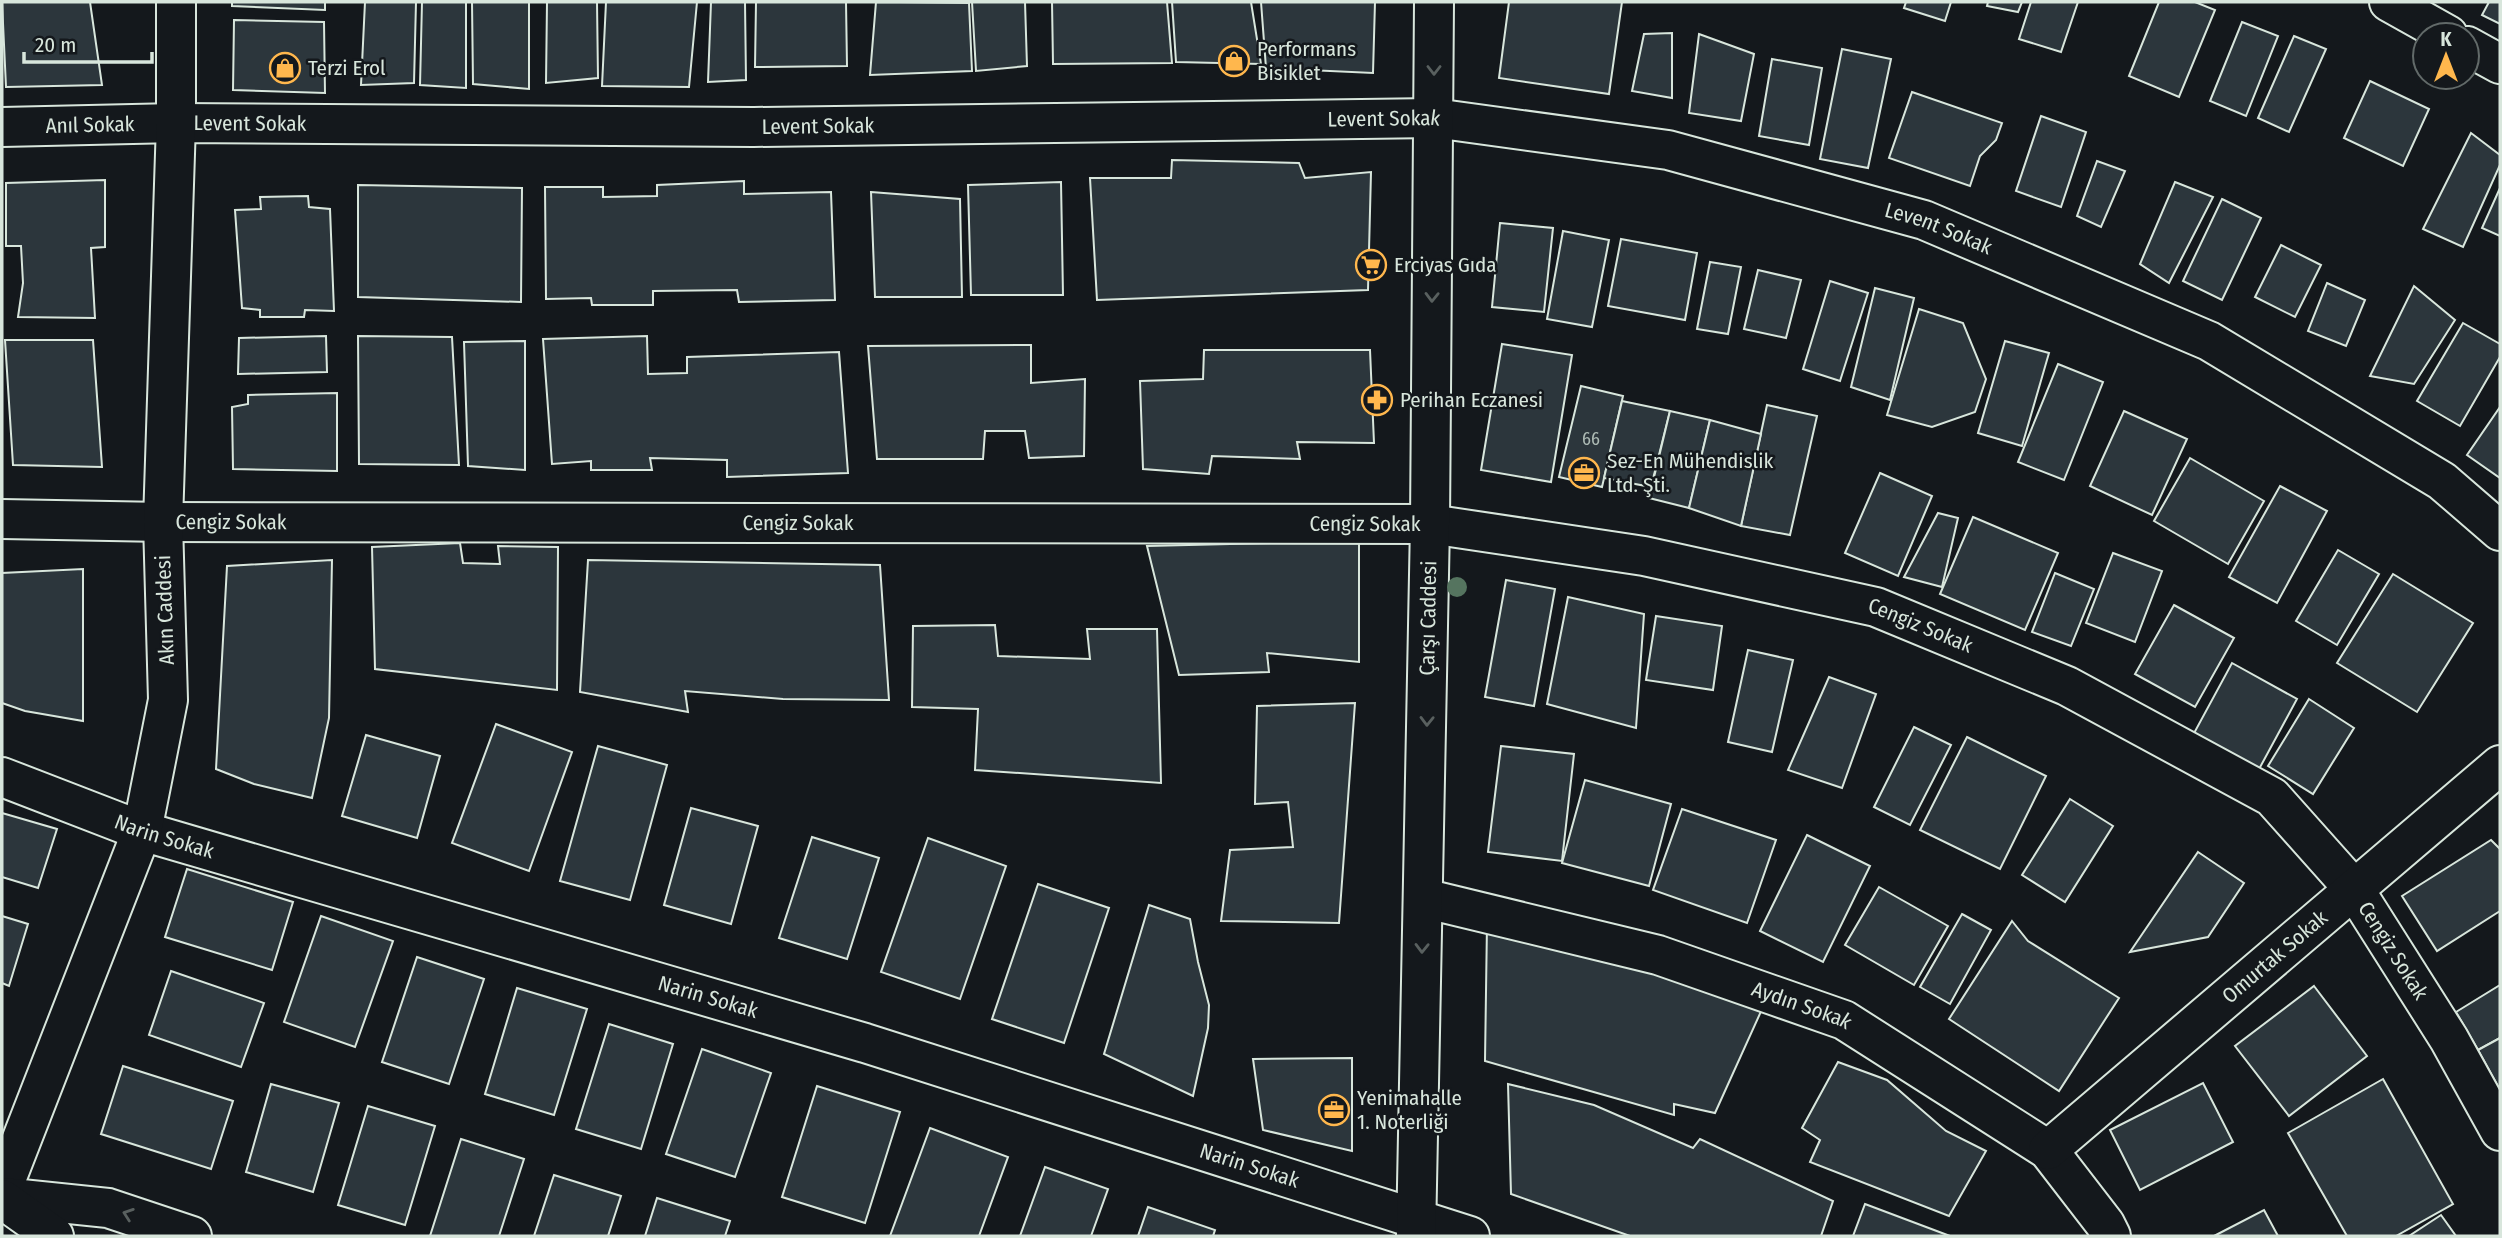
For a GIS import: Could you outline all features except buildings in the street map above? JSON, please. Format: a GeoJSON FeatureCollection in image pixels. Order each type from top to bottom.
{"type":"FeatureCollection","features":[{"type":"Feature","properties":{"kind":"street","name":"Akın Caddesi"},"geometry":{"type":"LineString","coordinates":[[2,1189],[142,831],[167,700],[163,522],[176,123],[176,2]]}},
{"type":"Feature","properties":{"kind":"street","name":"Çarşı Caddesi"},"geometry":{"type":"LineString","coordinates":[[1416,1228],[1430,524],[1434,2]]}},
{"type":"Feature","properties":{"kind":"street"},"geometry":{"type":"LineString","coordinates":[[2389,2],[2423,21]]}},
{"type":"Feature","properties":{"kind":"street"},"geometry":{"type":"LineString","coordinates":[[2481,54],[2500,64]]}},
{"type":"Feature","properties":{"kind":"street","name":"Levent Sokak"},"geometry":{"type":"LineString","coordinates":[[176,123],[754,127],[1434,118],[1668,150],[1924,220],[2209,341],[2442,481],[2500,531]]}},
{"type":"Feature","properties":{"kind":"street","name":"Anıl Sokak"},"geometry":{"type":"LineString","coordinates":[[2,127],[176,123]]}},
{"type":"Feature","properties":{"kind":"street","name":"Cengiz Sokak"},"geometry":{"type":"LineString","coordinates":[[2,519],[163,522],[1430,524],[1644,556],[1877,607],[2067,686],[2272,797],[2354,889],[2449,1038],[2500,1132]]}},
{"type":"Feature","properties":{"kind":"street","name":"Omurtak Sokak"},"geometry":{"type":"LineString","coordinates":[[2048,1150],[2500,765]]}},
{"type":"Feature","properties":{"kind":"street","name":"Narin Sokak"},"geometry":{"type":"LineString","coordinates":[[2,777],[142,831],[865,1043],[1416,1228],[1470,1236]]}},
{"type":"Feature","properties":{"kind":"street","name":"Aydın Sokak"},"geometry":{"type":"LineString","coordinates":[[1423,898],[1658,955],[1844,1020],[2048,1150],[2105,1224],[2111,1236]]}},
{"type":"Feature","properties":{"kind":"street"},"geometry":{"type":"LineString","coordinates":[[2,1198],[54,1236]]}},
{"type":"Feature","properties":{"kind":"street"},"geometry":{"type":"LineString","coordinates":[[2,1198],[108,1208],[192,1236]]}},
{"type":"Feature","properties":{"kind":"place","name":"Performans Bisiklet"},"geometry":{"type":"Point","coordinates":[1234,61]}},
{"type":"Feature","properties":{"kind":"place","name":"Terzi Erol"},"geometry":{"type":"Point","coordinates":[285,68]}},
{"type":"Feature","properties":{"kind":"place","name":"Erciyas Gıda"},"geometry":{"type":"Point","coordinates":[1371,265]}},
{"type":"Feature","properties":{"kind":"place","name":"Perihan Eczanesi"},"geometry":{"type":"Point","coordinates":[1377,400]}},
{"type":"Feature","properties":{"kind":"place","name":"Sez-En Mühendislik Ltd. Şti."},"geometry":{"type":"Point","coordinates":[1584,473]}},
{"type":"Feature","properties":{"kind":"place","name":"Yenimahalle 1. Noterliği"},"geometry":{"type":"Point","coordinates":[1334,1110]}}]}
